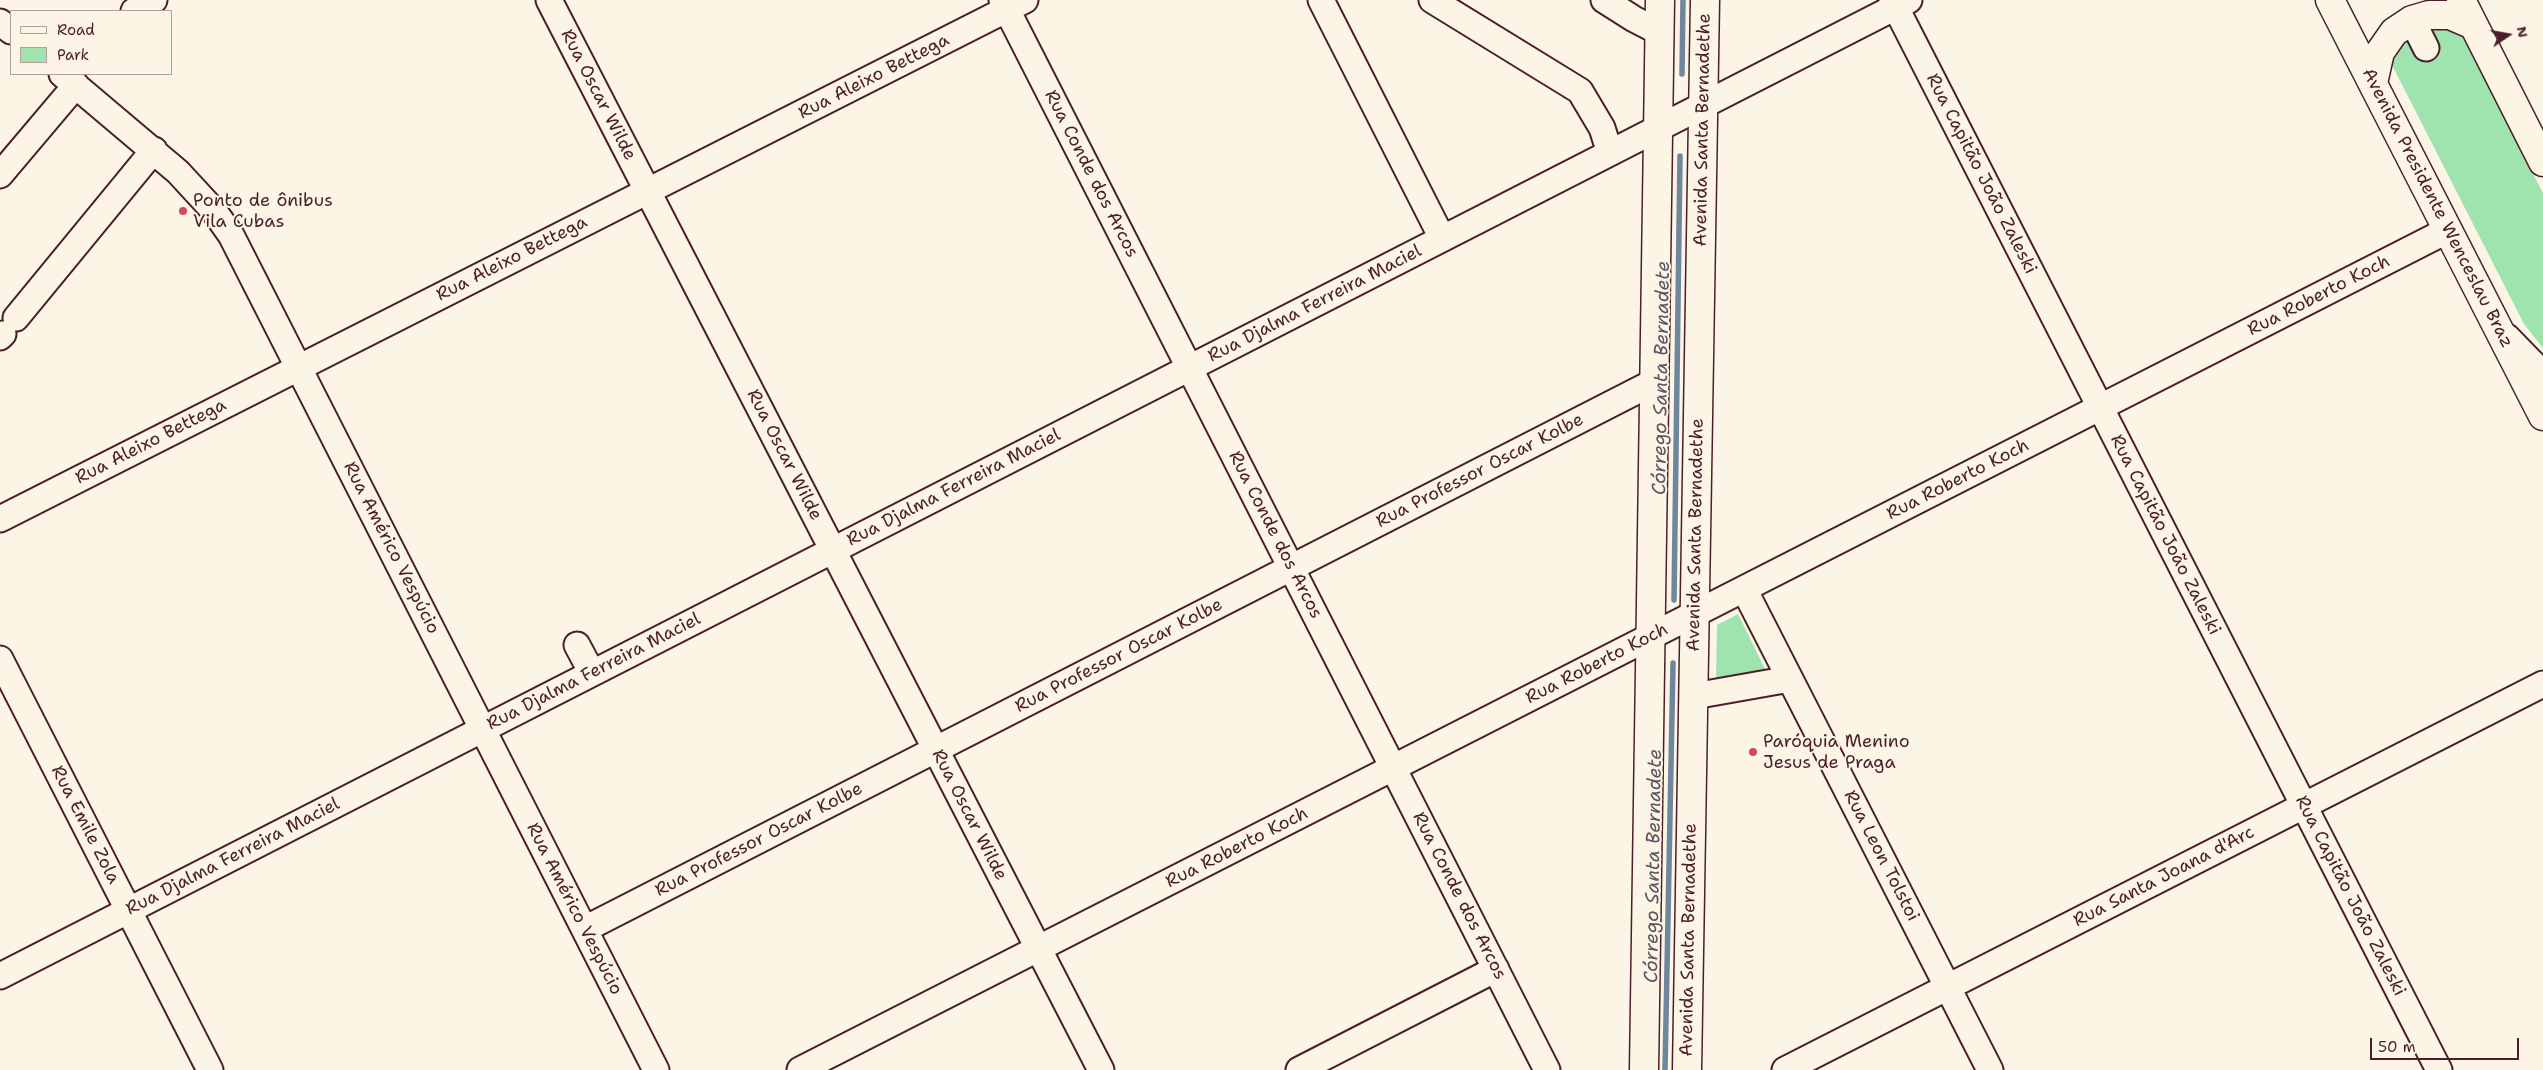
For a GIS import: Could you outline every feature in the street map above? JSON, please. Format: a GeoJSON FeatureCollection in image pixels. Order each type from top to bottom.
{"type":"FeatureCollection","features":[{"type":"Feature","properties":{"kind":"main road"},"geometry":{"type":"LineString","coordinates":[[1644,1070],[1660,0]]}},
{"type":"Feature","properties":{"kind":"main road","name":"Avenida Santa Bernadethe"},"geometry":{"type":"LineString","coordinates":[[1687,1070],[1705,0]]}},
{"type":"Feature","properties":{"kind":"main road","name":"Avenida Presidente Wenceslau Braz"},"geometry":{"type":"LineString","coordinates":[[2330,0],[2543,416]]}},
{"type":"Feature","properties":{"kind":"main road"},"geometry":{"type":"LineString","coordinates":[[2461,0],[2543,162]]}},
{"type":"Feature","properties":{"kind":"main road"},"geometry":{"type":"LineString","coordinates":[[2373,83],[2380,52],[2394,32],[2412,20],[2428,15],[2450,15],[2473,25]]}},
{"type":"Feature","properties":{"kind":"street"},"geometry":{"type":"LineString","coordinates":[[136,10],[154,0]]}},
{"type":"Feature","properties":{"kind":"street","name":"Rua Oscar Wilde"},"geometry":{"type":"LineString","coordinates":[[549,0],[1101,1070]]}},
{"type":"Feature","properties":{"kind":"street"},"geometry":{"type":"LineString","coordinates":[[1321,0],[1442,238]]}},
{"type":"Feature","properties":{"kind":"street"},"geometry":{"type":"LineString","coordinates":[[1432,0],[1580,91],[1602,128],[1610,153]]}},
{"type":"Feature","properties":{"kind":"street"},"geometry":{"type":"LineString","coordinates":[[1604,0],[1634,19],[1660,32]]}},
{"type":"Feature","properties":{"kind":"street","name":"Rua Djalma Ferreira Maciel"},"geometry":{"type":"LineString","coordinates":[[0,976],[1610,153],[1898,2]]}},
{"type":"Feature","properties":{"kind":"street","name":"Rua Capitão João Zaleski"},"geometry":{"type":"LineString","coordinates":[[1898,2],[2100,408],[2439,1070]]}},
{"type":"Feature","properties":{"kind":"street","name":"Rua Aleixo Bettega"},"geometry":{"type":"LineString","coordinates":[[0,519],[648,191],[1011,3]]}},
{"type":"Feature","properties":{"kind":"street","name":"Rua Conde dos Arcos"},"geometry":{"type":"LineString","coordinates":[[1011,3],[1190,368],[1548,1070]]}},
{"type":"Feature","properties":{"kind":"street"},"geometry":{"type":"LineString","coordinates":[[2412,20],[2426,48]]}},
{"type":"Feature","properties":{"kind":"street"},"geometry":{"type":"LineString","coordinates":[[0,22],[10,30]]}},
{"type":"Feature","properties":{"kind":"street"},"geometry":{"type":"LineString","coordinates":[[0,175],[69,79]]}},
{"type":"Feature","properties":{"kind":"street","name":"Rua Américo Vespúcio"},"geometry":{"type":"LineString","coordinates":[[69,79],[154,150],[197,191],[231,235],[656,1070]]}},
{"type":"Feature","properties":{"kind":"street"},"geometry":{"type":"LineString","coordinates":[[6,330],[154,150]]}},
{"type":"Feature","properties":{"kind":"street","name":"Rua Roberto Koch"},"geometry":{"type":"LineString","coordinates":[[800,1070],[2448,230]]}},
{"type":"Feature","properties":{"kind":"street"},"geometry":{"type":"LineString","coordinates":[[2498,328],[2543,374]]}},
{"type":"Feature","properties":{"kind":"street","name":"Rua Professor Oscar Kolbe"},"geometry":{"type":"LineString","coordinates":[[585,929],[1654,382]]}},
{"type":"Feature","properties":{"kind":"street","name":"Rua Leon Tolstoi"},"geometry":{"type":"LineString","coordinates":[[1744,589],[1990,1070]]}},
{"type":"Feature","properties":{"kind":"street"},"geometry":{"type":"LineString","coordinates":[[577,645],[592,673]]}},
{"type":"Feature","properties":{"kind":"street","name":"Rua Emile Zola"},"geometry":{"type":"LineString","coordinates":[[0,659],[210,1070]]}},
{"type":"Feature","properties":{"kind":"street"},"geometry":{"type":"LineString","coordinates":[[1694,696],[1790,679]]}},
{"type":"Feature","properties":{"kind":"street","name":"Rua Santa Joana d'Arc"},"geometry":{"type":"LineString","coordinates":[[1785,1070],[2543,684]]}},
{"type":"Feature","properties":{"kind":"street"},"geometry":{"type":"LineString","coordinates":[[1299,1070],[1496,969]]}},
{"type":"Feature","properties":{"kind":"green space"},"geometry":{"type":"Polygon","coordinates":[[[2427,23],[2459,30],[2543,193],[2543,348],[2524,324],[2391,63],[2392,48],[2427,23]]]}},
{"type":"Feature","properties":{"kind":"green space"},"geometry":{"type":"Polygon","coordinates":[[[1738,614],[1767,673],[1716,682],[1717,625],[1738,614]]]}},
{"type":"Feature","properties":{"kind":"waterway","name":"Córrego Santa Bernadete"},"geometry":{"type":"LineString","coordinates":[[1682,74],[1683,0]]}},
{"type":"Feature","properties":{"kind":"waterway","name":"Córrego Santa Bernadete"},"geometry":{"type":"LineString","coordinates":[[1674,600],[1680,156]]}},
{"type":"Feature","properties":{"kind":"waterway","name":"Córrego Santa Bernadete"},"geometry":{"type":"LineString","coordinates":[[1665,1070],[1673,663]]}},
{"type":"Feature","properties":{"kind":"place","name":"Ponto de ônibus Vila Cubas"},"geometry":{"type":"Point","coordinates":[183,211]}},
{"type":"Feature","properties":{"kind":"place","name":"Paróquia Menino Jesus de Praga"},"geometry":{"type":"Point","coordinates":[1753,752]}}]}
